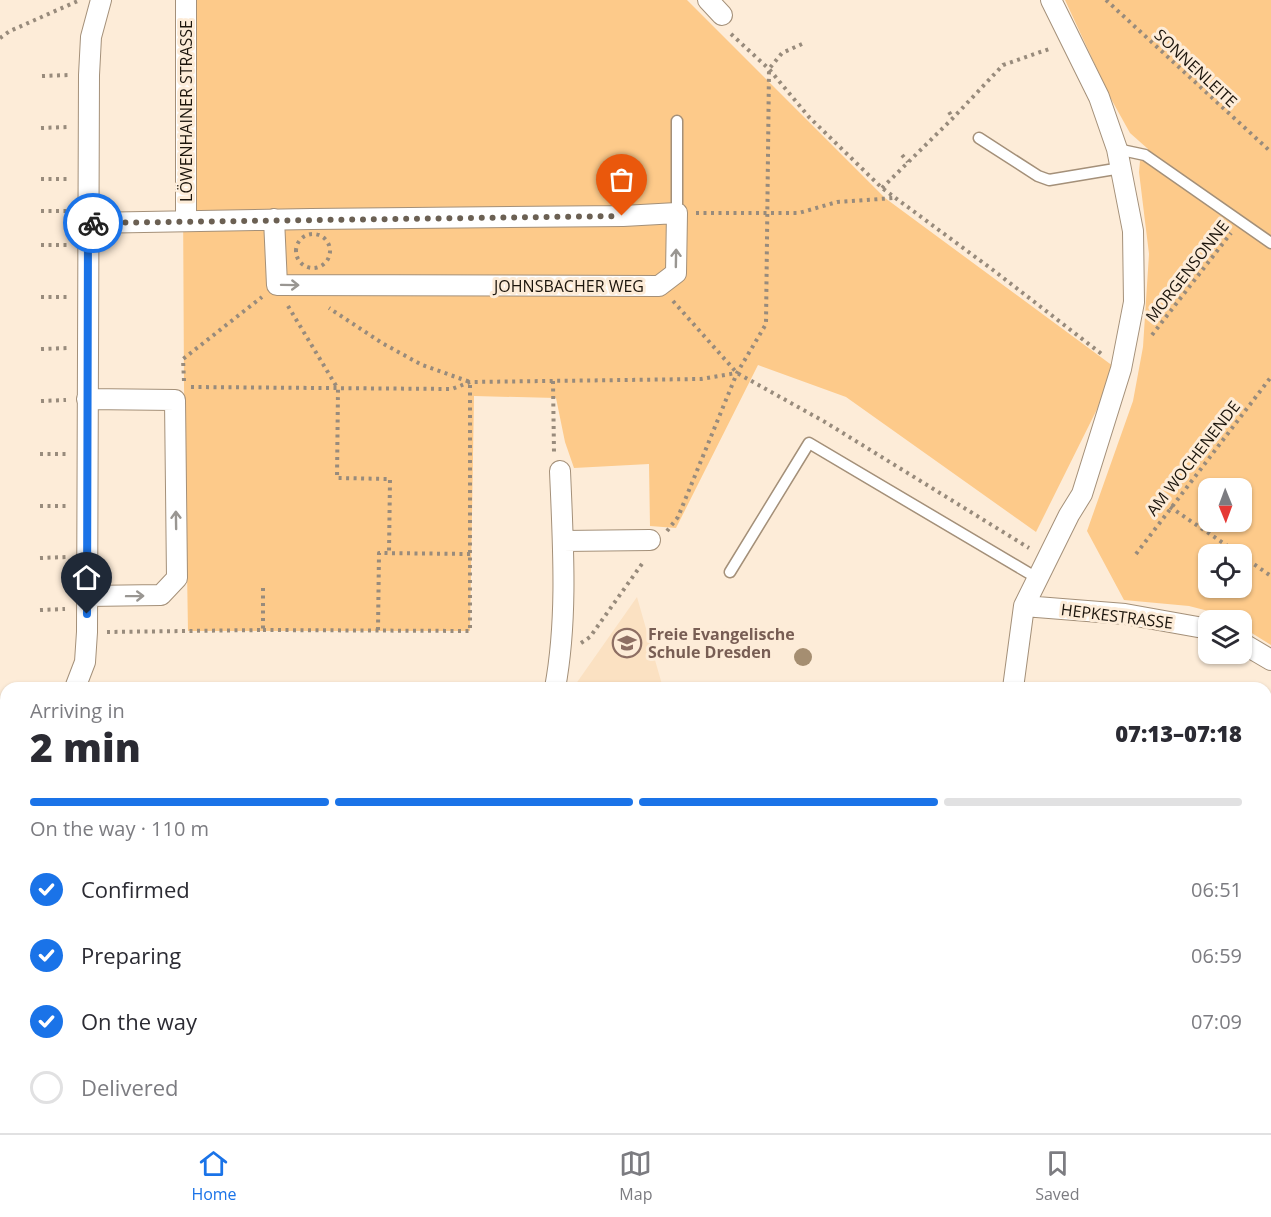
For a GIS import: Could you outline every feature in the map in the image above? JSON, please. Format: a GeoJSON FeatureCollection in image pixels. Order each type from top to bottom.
{"type":"FeatureCollection","features":[{"type":"Feature","properties":{"kind":"street"},"geometry":{"type":"LineString","coordinates":[[77,682],[85,662],[87,632],[79,602],[80,400],[88,223],[91,37],[101,0]]}},
{"type":"Feature","properties":{"kind":"street","name":"LÖWENHAINER STRASSE"},"geometry":{"type":"LineString","coordinates":[[186,0],[186,221]]}},
{"type":"Feature","properties":{"kind":"street"},"geometry":{"type":"LineString","coordinates":[[708,0],[722,15]]}},
{"type":"Feature","properties":{"kind":"street"},"geometry":{"type":"LineString","coordinates":[[1014,682],[1024,606],[1069,515],[1082,494],[1121,369],[1134,302],[1133,231],[1119,158],[1099,97],[1052,0]]}},
{"type":"Feature","properties":{"kind":"street"},"geometry":{"type":"LineString","coordinates":[[88,223],[622,216],[677,213]]}},
{"type":"Feature","properties":{"kind":"street","name":"JOHNSBACHER WEG"},"geometry":{"type":"LineString","coordinates":[[277,285],[659,286],[676,273],[677,213]]}},
{"type":"Feature","properties":{"kind":"street"},"geometry":{"type":"LineString","coordinates":[[274,219],[277,285]]}},
{"type":"Feature","properties":{"kind":"street"},"geometry":{"type":"LineString","coordinates":[[79,602],[160,595],[177,578],[175,400],[80,400]]}},
{"type":"Feature","properties":{"kind":"street"},"geometry":{"type":"LineString","coordinates":[[556,682],[561,656],[563,541],[560,471]]}},
{"type":"Feature","properties":{"kind":"street"},"geometry":{"type":"LineString","coordinates":[[563,541],[650,540]]}},
{"type":"Feature","properties":{"kind":"street","name":"HEPKESTRASSE"},"geometry":{"type":"LineString","coordinates":[[1024,606],[1125,614],[1198,628]]}},
{"type":"Feature","properties":{"kind":"street"},"geometry":{"type":"LineString","coordinates":[[1252,649],[1271,660]]}},
{"type":"Feature","properties":{"kind":"lane"},"geometry":{"type":"LineString","coordinates":[[677,122],[677,213]]}},
{"type":"Feature","properties":{"kind":"lane"},"geometry":{"type":"LineString","coordinates":[[979,138],[1038,176],[1049,180],[1119,158],[1145,155],[1271,243]]}},
{"type":"Feature","properties":{"kind":"lane"},"geometry":{"type":"LineString","coordinates":[[730,572],[810,443],[1042,570]]}},
{"type":"Feature","properties":{"kind":"path"},"geometry":{"type":"LineString","coordinates":[[0,38],[10,31],[81,0]]}},
{"type":"Feature","properties":{"kind":"path","name":"SONNENLEITE"},"geometry":{"type":"LineString","coordinates":[[1106,0],[1271,152]]}},
{"type":"Feature","properties":{"kind":"path"},"geometry":{"type":"LineString","coordinates":[[722,15],[729,33],[769,69],[809,117],[882,188],[1121,369]]}},
{"type":"Feature","properties":{"kind":"path"},"geometry":{"type":"LineString","coordinates":[[882,188],[953,118],[1003,63],[1072,42]]}},
{"type":"Feature","properties":{"kind":"path"},"geometry":{"type":"LineString","coordinates":[[305,285],[316,299],[382,343],[422,366],[470,382],[701,379],[737,373],[766,324],[769,69],[782,53],[801,44]]}},
{"type":"Feature","properties":{"kind":"path"},"geometry":{"type":"LineString","coordinates":[[42,76],[72,75]]}},
{"type":"Feature","properties":{"kind":"path"},"geometry":{"type":"LineString","coordinates":[[949,112],[953,118]]}},
{"type":"Feature","properties":{"kind":"path"},"geometry":{"type":"LineString","coordinates":[[42,128],[72,127]]}},
{"type":"Feature","properties":{"kind":"path"},"geometry":{"type":"LineString","coordinates":[[902,155],[908,162]]}},
{"type":"Feature","properties":{"kind":"path"},"geometry":{"type":"LineString","coordinates":[[41,180],[71,179]]}},
{"type":"Feature","properties":{"kind":"path"},"geometry":{"type":"LineString","coordinates":[[677,213],[799,213],[837,202],[895,198]]}},
{"type":"Feature","properties":{"kind":"path","name":"MORGENSONNE"},"geometry":{"type":"LineString","coordinates":[[1152,336],[1241,220]]}},
{"type":"Feature","properties":{"kind":"path"},"geometry":{"type":"LineString","coordinates":[[310,234],[324,238],[330,250],[324,263],[318,267],[311,267],[301,262],[296,251],[300,240],[310,234]]}},
{"type":"Feature","properties":{"kind":"path"},"geometry":{"type":"LineString","coordinates":[[41,245],[72,245]]}},
{"type":"Feature","properties":{"kind":"path"},"geometry":{"type":"LineString","coordinates":[[389,553],[390,479],[337,478],[338,389],[303,333],[277,285],[183,359],[184,387],[338,389],[452,389],[470,382]]}},
{"type":"Feature","properties":{"kind":"path"},"geometry":{"type":"LineString","coordinates":[[659,286],[737,373],[825,422],[1023,543],[1042,570]]}},
{"type":"Feature","properties":{"kind":"path"},"geometry":{"type":"LineString","coordinates":[[41,297],[72,297]]}},
{"type":"Feature","properties":{"kind":"path"},"geometry":{"type":"LineString","coordinates":[[41,349],[73,348]]}},
{"type":"Feature","properties":{"kind":"path","name":"AM WOCHENENDE"},"geometry":{"type":"LineString","coordinates":[[1136,554],[1271,377]]}},
{"type":"Feature","properties":{"kind":"path"},"geometry":{"type":"LineString","coordinates":[[553,381],[555,467],[560,471]]}},
{"type":"Feature","properties":{"kind":"path"},"geometry":{"type":"LineString","coordinates":[[87,632],[470,631],[470,382]]}},
{"type":"Feature","properties":{"kind":"path"},"geometry":{"type":"LineString","coordinates":[[41,401],[80,400]]}},
{"type":"Feature","properties":{"kind":"path"},"geometry":{"type":"LineString","coordinates":[[40,454],[73,454]]}},
{"type":"Feature","properties":{"kind":"path"},"geometry":{"type":"LineString","coordinates":[[40,506],[73,506]]}},
{"type":"Feature","properties":{"kind":"path"},"geometry":{"type":"LineString","coordinates":[[1170,507],[1225,544]]}},
{"type":"Feature","properties":{"kind":"path"},"geometry":{"type":"LineString","coordinates":[[378,630],[379,553],[470,554]]}},
{"type":"Feature","properties":{"kind":"path"},"geometry":{"type":"LineString","coordinates":[[40,558],[73,557]]}},
{"type":"Feature","properties":{"kind":"path"},"geometry":{"type":"LineString","coordinates":[[1252,563],[1271,576]]}},
{"type":"Feature","properties":{"kind":"path"},"geometry":{"type":"LineString","coordinates":[[263,585],[263,630]]}},
{"type":"Feature","properties":{"kind":"path"},"geometry":{"type":"LineString","coordinates":[[40,610],[79,602]]}},
{"type":"Feature","properties":{"kind":"shaded area"},"geometry":{"type":"Polygon","coordinates":[[[182,0],[687,0],[885,198],[1117,369],[1036,532],[846,397],[758,365],[676,528],[650,526],[649,464],[574,468],[565,442],[556,398],[474,396],[470,631],[188,631],[182,0]]]}},
{"type":"Feature","properties":{"kind":"shaded area"},"geometry":{"type":"Polygon","coordinates":[[[1065,0],[1271,0],[1271,645],[1252,633],[1252,610],[1204,610],[1189,606],[1124,600],[1087,531],[1133,401],[1143,347],[1149,254],[1139,172],[1140,161],[1148,149],[1130,133],[1110,97],[1065,0]]]}},
{"type":"Feature","properties":{"kind":"shaded area","name":"Freie Evangelische Schule Dresden"},"geometry":{"type":"Polygon","coordinates":[[[637,597],[661,682],[577,682],[637,597]]]}},
{"type":"Feature","properties":{"kind":"way so far"},"geometry":{"type":"LineString","coordinates":[[93,223],[333,218],[622,216]]}},
{"type":"Feature","properties":{"kind":"place","name":"Freie Evangelische Schule Dresden"},"geometry":{"type":"Point","coordinates":[627,643]}},
{"type":"Feature","properties":{"kind":"route"},"geometry":{"type":"LineString","coordinates":[[87,614],[88,223],[93,223]]}}]}
